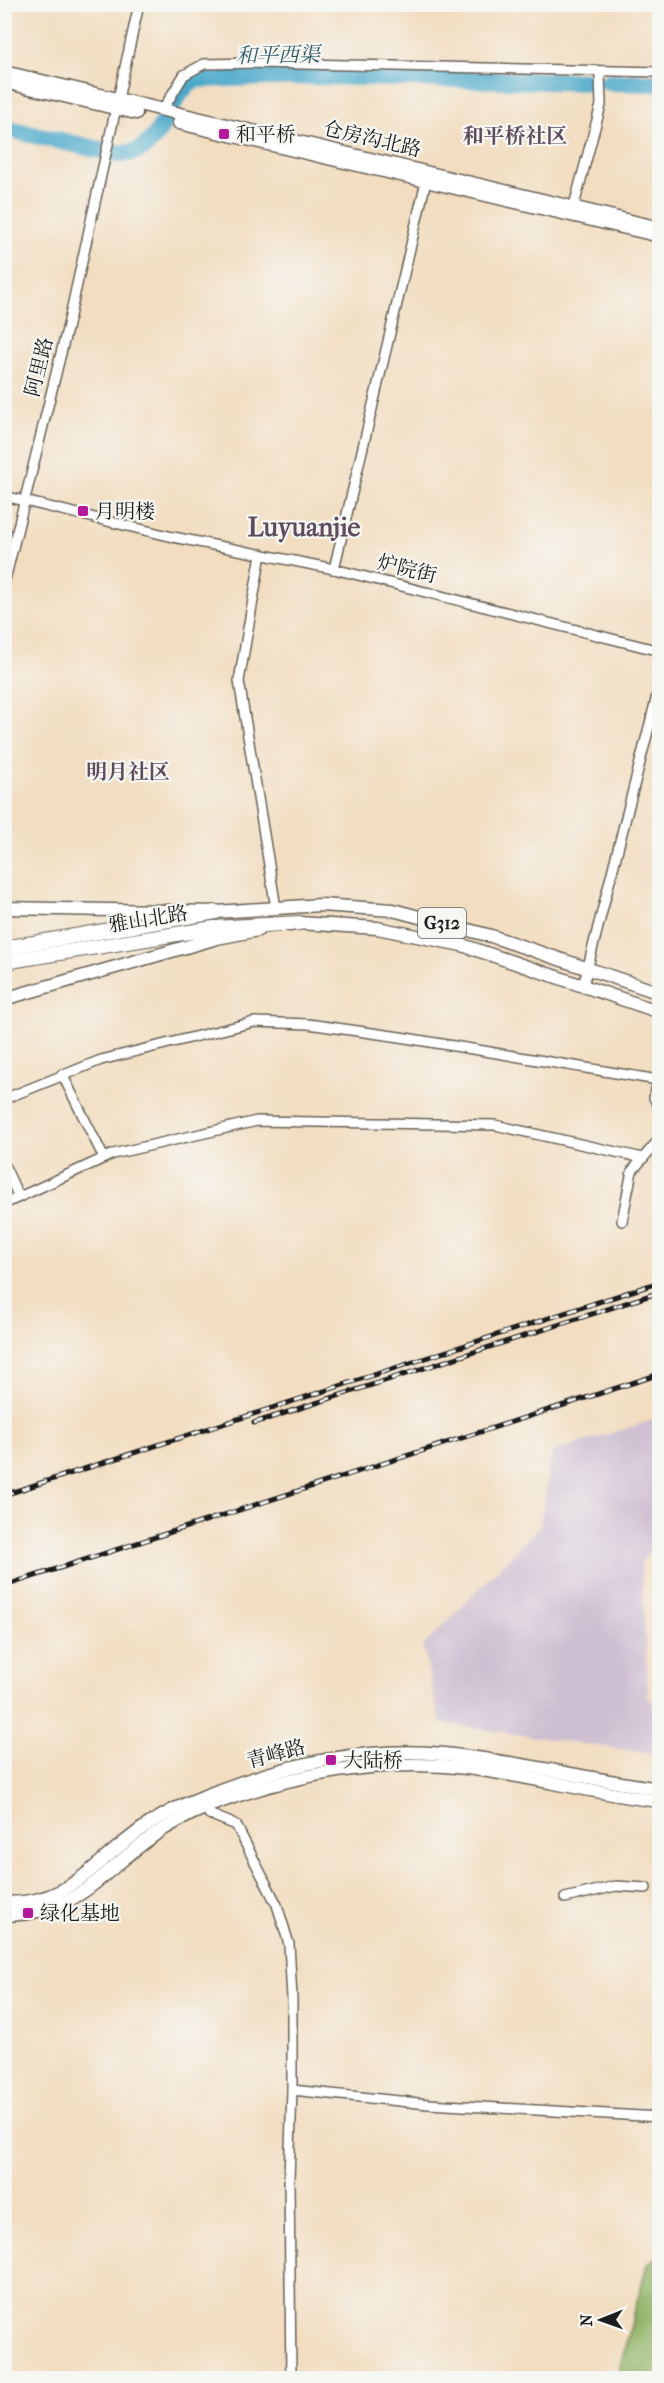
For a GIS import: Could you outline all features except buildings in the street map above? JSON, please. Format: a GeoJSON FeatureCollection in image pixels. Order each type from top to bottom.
{"type":"FeatureCollection","features":[{"type":"Feature","properties":{"kind":"highway"},"geometry":{"type":"LineString","coordinates":[[4,948],[216,912]]}},
{"type":"Feature","properties":{"kind":"highway","name":"雅山北路"},"geometry":{"type":"LineString","coordinates":[[4,962],[214,928],[299,923]]}},
{"type":"Feature","properties":{"kind":"main road","name":"仓房沟北路"},"geometry":{"type":"LineString","coordinates":[[4,72],[116,104]]}},
{"type":"Feature","properties":{"kind":"main road","name":"仓房沟北路"},"geometry":{"type":"LineString","coordinates":[[4,82],[166,115],[572,211],[660,228]]}},
{"type":"Feature","properties":{"kind":"main road","name":"仓房沟北路"},"geometry":{"type":"LineString","coordinates":[[572,211],[660,236]]}},
{"type":"Feature","properties":{"kind":"main road","name":"G312"},"geometry":{"type":"LineString","coordinates":[[4,908],[216,912],[321,905],[393,910],[491,936],[660,993]]}},
{"type":"Feature","properties":{"kind":"main road","name":"G312"},"geometry":{"type":"LineString","coordinates":[[4,999],[217,938],[299,923],[377,928],[462,945],[660,1012]]}},
{"type":"Feature","properties":{"kind":"main road","name":"青峰路"},"geometry":{"type":"LineString","coordinates":[[4,1915],[28,1913],[68,1902],[92,1887],[153,1836],[205,1802],[255,1779],[313,1763],[395,1753],[466,1757],[660,1789]]}},
{"type":"Feature","properties":{"kind":"main road","name":"青峰路"},"geometry":{"type":"LineString","coordinates":[[4,1903],[22,1903],[59,1893],[146,1825],[164,1814],[315,1775],[415,1764],[469,1769],[589,1791],[660,1801]]}},
{"type":"Feature","properties":{"kind":"street","name":"阿里路"},"geometry":{"type":"LineString","coordinates":[[4,584],[68,325],[139,4]]}},
{"type":"Feature","properties":{"kind":"street"},"geometry":{"type":"LineString","coordinates":[[166,115],[184,75],[204,64],[258,63],[660,72]]}},
{"type":"Feature","properties":{"kind":"street"},"geometry":{"type":"LineString","coordinates":[[572,211],[601,105],[600,72]]}},
{"type":"Feature","properties":{"kind":"street"},"geometry":{"type":"LineString","coordinates":[[334,569],[427,177]]}},
{"type":"Feature","properties":{"kind":"street","name":"炉院街"},"geometry":{"type":"LineString","coordinates":[[4,496],[173,537],[334,569],[660,651]]}},
{"type":"Feature","properties":{"kind":"street"},"geometry":{"type":"LineString","coordinates":[[261,554],[239,681],[276,908]]}},
{"type":"Feature","properties":{"kind":"street"},"geometry":{"type":"LineString","coordinates":[[583,986],[660,684]]}},
{"type":"Feature","properties":{"kind":"street"},"geometry":{"type":"LineString","coordinates":[[4,1099],[101,1060],[254,1022],[308,1024],[659,1076],[654,1098],[660,1107]]}},
{"type":"Feature","properties":{"kind":"street"},"geometry":{"type":"LineString","coordinates":[[62,1074],[104,1158]]}},
{"type":"Feature","properties":{"kind":"street"},"geometry":{"type":"LineString","coordinates":[[4,1204],[113,1154],[257,1121],[495,1125],[643,1158]]}},
{"type":"Feature","properties":{"kind":"street"},"geometry":{"type":"LineString","coordinates":[[622,1221],[632,1171],[657,1142],[660,1134]]}},
{"type":"Feature","properties":{"kind":"street"},"geometry":{"type":"LineString","coordinates":[[4,1165],[19,1197]]}},
{"type":"Feature","properties":{"kind":"street"},"geometry":{"type":"LineString","coordinates":[[205,1802],[209,1814],[236,1825],[277,1905],[289,1944],[292,1998],[289,2179],[291,2379]]}},
{"type":"Feature","properties":{"kind":"street"},"geometry":{"type":"LineString","coordinates":[[565,1898],[616,1886],[646,1888]]}},
{"type":"Feature","properties":{"kind":"street"},"geometry":{"type":"LineString","coordinates":[[292,2090],[428,2104],[660,2117]]}},
{"type":"Feature","properties":{"kind":"shaded area"},"geometry":{"type":"Polygon","coordinates":[[[659,1418],[659,1541],[641,1562],[648,1695],[659,1715],[659,1755],[440,1723],[423,1646],[540,1526],[552,1452],[659,1418]]]}},
{"type":"Feature","properties":{"kind":"green space"},"geometry":{"type":"Polygon","coordinates":[[[659,2256],[659,2378],[617,2378],[647,2264],[659,2256]]]}},
{"type":"Feature","properties":{"kind":"waterway","name":"和平西渠"},"geometry":{"type":"LineString","coordinates":[[4,128],[118,154],[135,152],[147,144],[162,126],[179,94],[197,79],[315,76],[592,82]]}},
{"type":"Feature","properties":{"kind":"waterway","name":"和平西渠"},"geometry":{"type":"LineString","coordinates":[[609,82],[660,83]]}},
{"type":"Feature","properties":{"kind":"railway"},"geometry":{"type":"LineString","coordinates":[[4,1495],[660,1282]]}},
{"type":"Feature","properties":{"kind":"railway"},"geometry":{"type":"LineString","coordinates":[[254,1423],[660,1292]]}},
{"type":"Feature","properties":{"kind":"railway"},"geometry":{"type":"LineString","coordinates":[[4,1586],[660,1374]]}},
{"type":"Feature","properties":{"kind":"place","name":"和平桥"},"geometry":{"type":"Point","coordinates":[224,134]}},
{"type":"Feature","properties":{"kind":"place","name":"月明楼"},"geometry":{"type":"Point","coordinates":[83,511]}},
{"type":"Feature","properties":{"kind":"place","name":"大陆桥"},"geometry":{"type":"Point","coordinates":[331,1760]}},
{"type":"Feature","properties":{"kind":"place","name":"绿化基地"},"geometry":{"type":"Point","coordinates":[28,1913]}},
{"type":"Feature","properties":{"kind":"district","name":"和平桥社区"},"geometry":{"type":"Point","coordinates":[515,136]}},
{"type":"Feature","properties":{"kind":"district","name":"Luyuanjie"},"geometry":{"type":"Point","coordinates":[304,527]}},
{"type":"Feature","properties":{"kind":"district","name":"明月社区"},"geometry":{"type":"Point","coordinates":[128,772]}}]}
